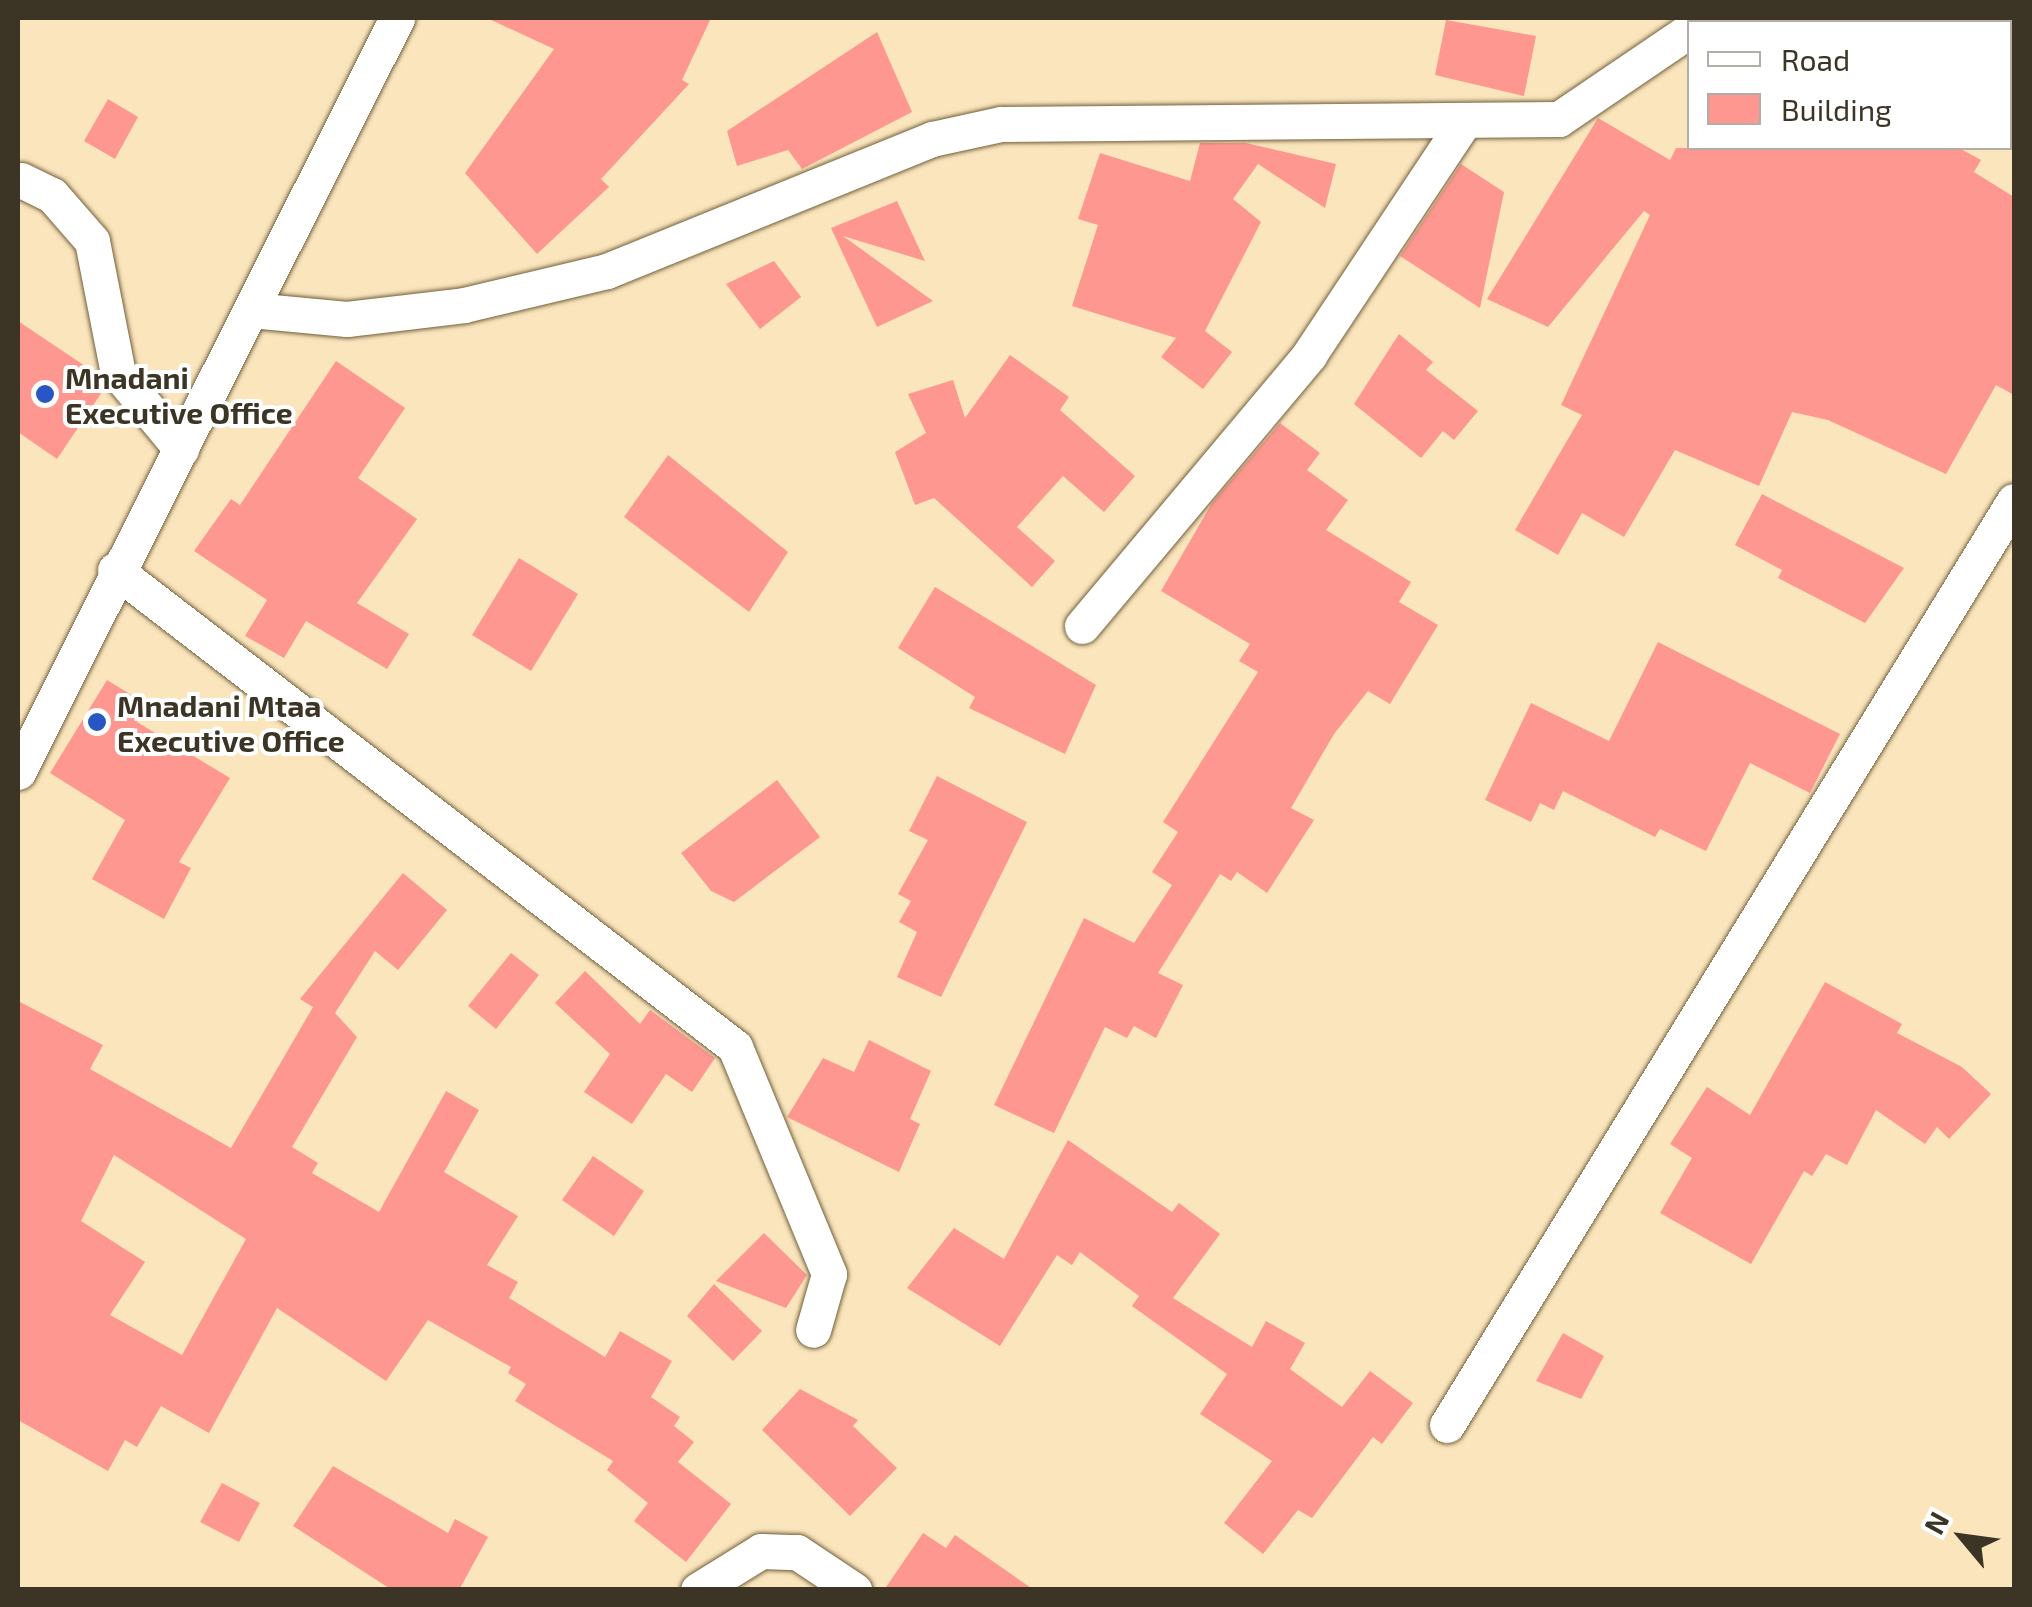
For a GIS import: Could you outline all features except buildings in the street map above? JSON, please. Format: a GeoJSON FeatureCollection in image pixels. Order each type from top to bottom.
{"type":"FeatureCollection","features":[{"type":"Feature","properties":{"kind":"street"},"geometry":{"type":"LineString","coordinates":[[18,772],[116,570],[181,449],[397,18]]}},
{"type":"Feature","properties":{"kind":"street"},"geometry":{"type":"LineString","coordinates":[[251,310],[347,320],[464,304],[607,271],[932,139],[1001,124],[1463,123],[1559,118],[1687,32]]}},
{"type":"Feature","properties":{"kind":"street"},"geometry":{"type":"LineString","coordinates":[[1082,626],[1309,354],[1463,123]]}},
{"type":"Feature","properties":{"kind":"street"},"geometry":{"type":"LineString","coordinates":[[21,180],[52,195],[92,241],[118,373],[181,449]]}},
{"type":"Feature","properties":{"kind":"street"},"geometry":{"type":"LineString","coordinates":[[1446,1425],[2014,501]]}},
{"type":"Feature","properties":{"kind":"street"},"geometry":{"type":"LineString","coordinates":[[116,570],[735,1046],[829,1274],[814,1330]]}},
{"type":"Feature","properties":{"kind":"street"},"geometry":{"type":"LineString","coordinates":[[698,1590],[761,1550],[797,1552],[854,1590]]}},
{"type":"Feature","properties":{"kind":"place","name":"Mnadani Executive Office"},"geometry":{"type":"Point","coordinates":[45,394]}},
{"type":"Feature","properties":{"kind":"place","name":"Mnadani Mtaa Executive Office"},"geometry":{"type":"Point","coordinates":[97,722]}}]}
